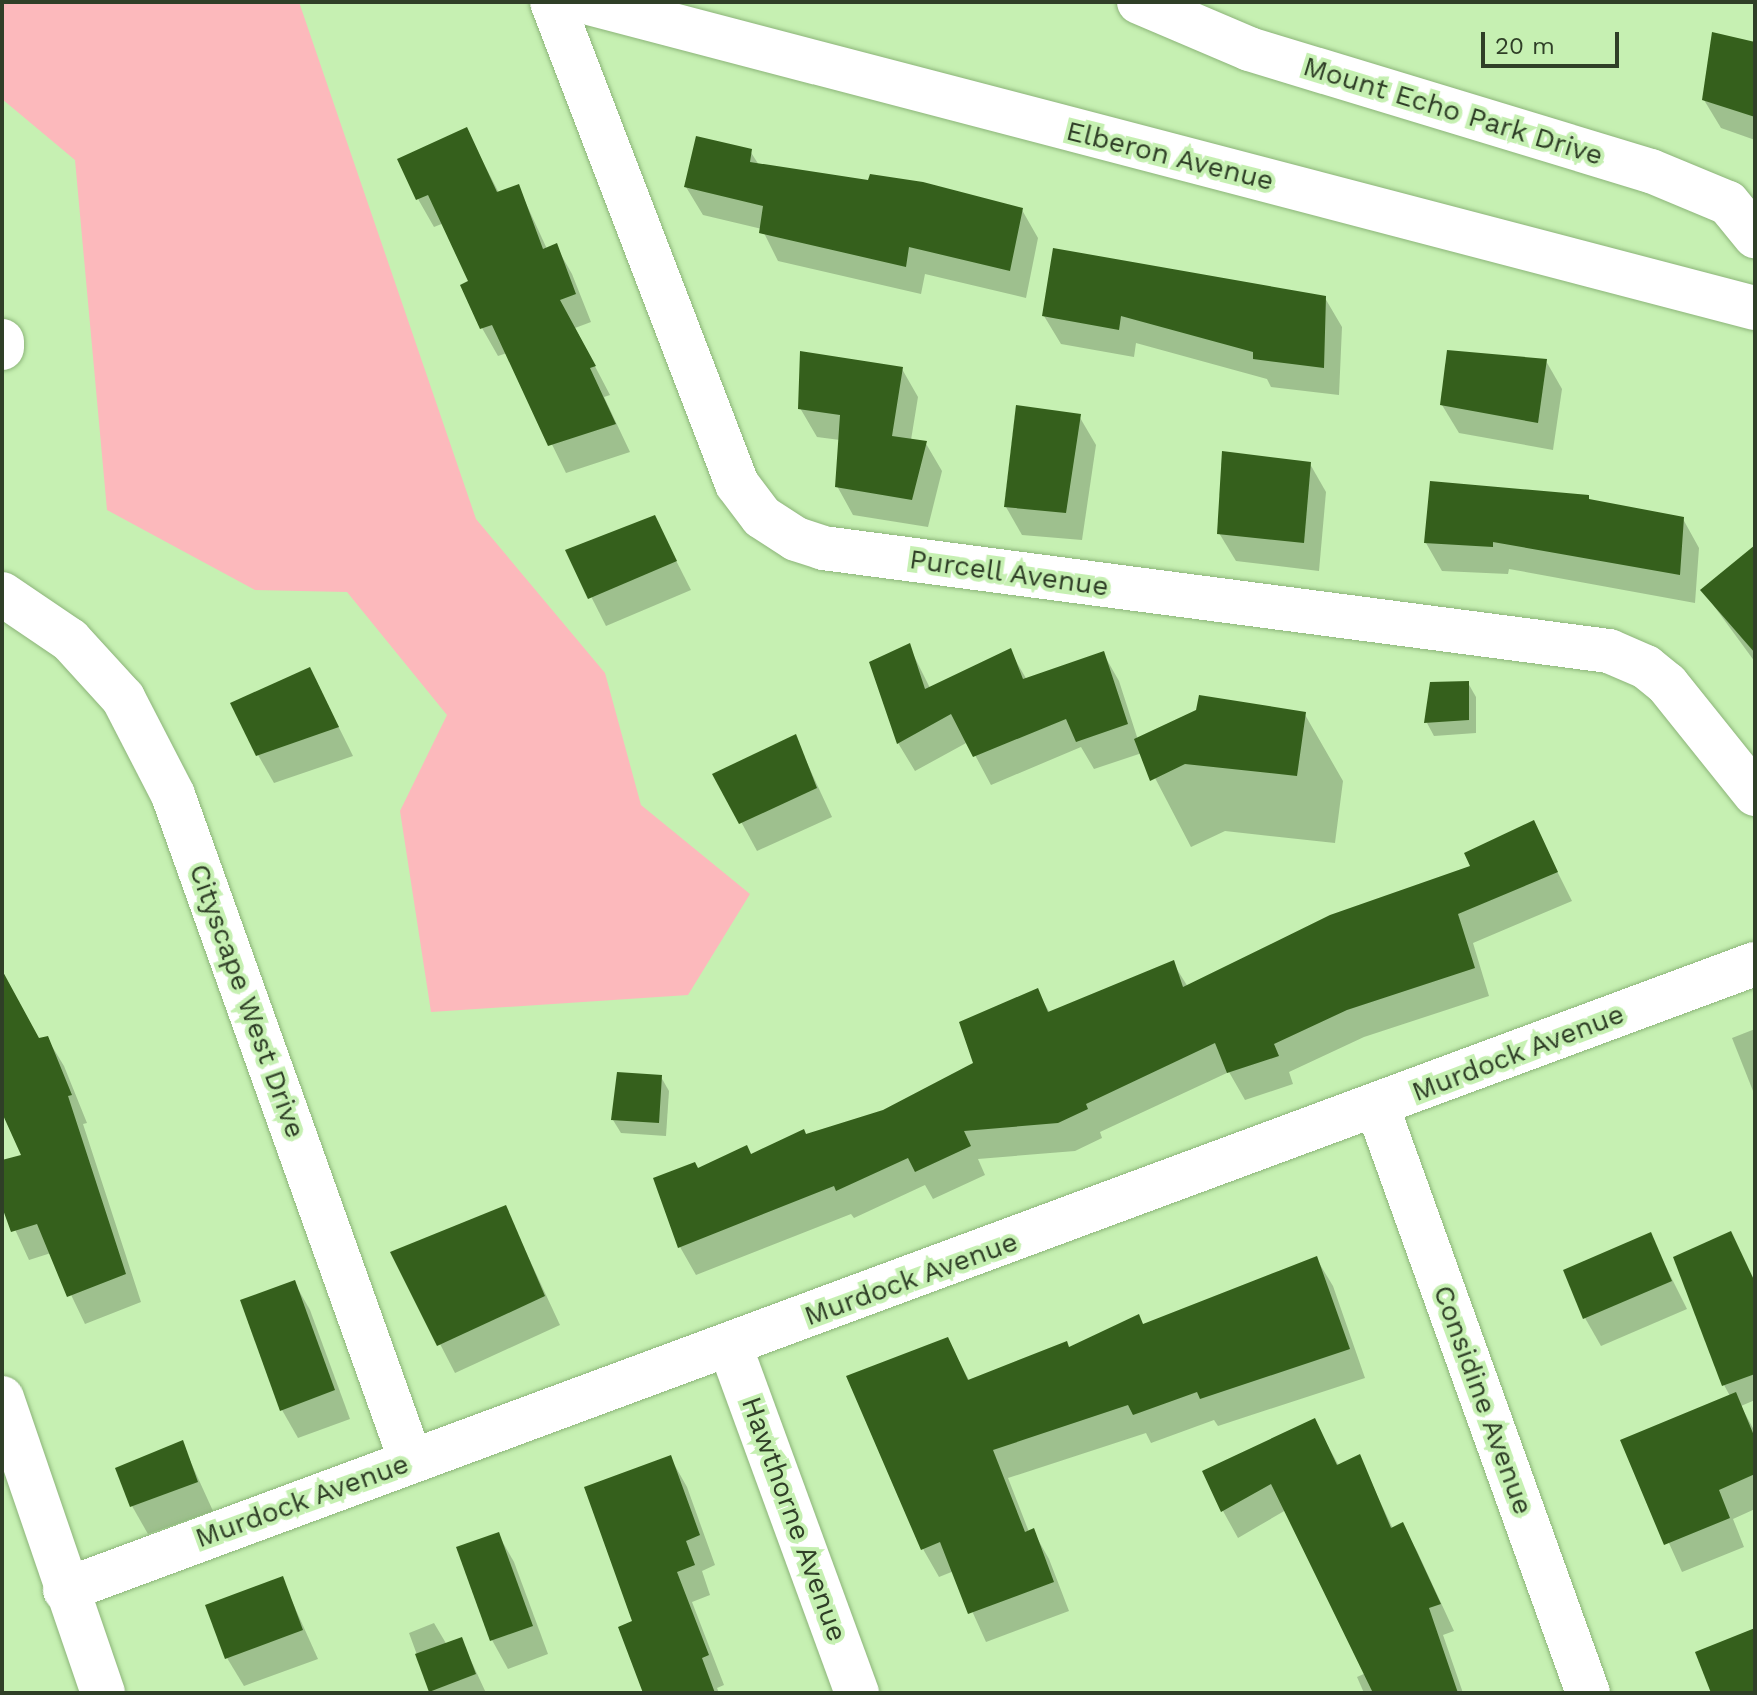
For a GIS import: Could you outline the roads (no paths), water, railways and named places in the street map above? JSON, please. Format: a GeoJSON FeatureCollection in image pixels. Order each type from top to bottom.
{"type":"FeatureCollection","features":[{"type":"Feature","properties":{"kind":"street","name":"Purcell Avenue"},"geometry":{"type":"LineString","coordinates":[[552,2],[737,484],[762,517],[796,539],[823,548],[1609,651],[1646,667],[1667,684],[1755,794]]}},
{"type":"Feature","properties":{"kind":"street","name":"Elberon Avenue"},"geometry":{"type":"LineString","coordinates":[[585,2],[1755,308]]}},
{"type":"Feature","properties":{"kind":"street","name":"Mount Echo Park Drive"},"geometry":{"type":"LineString","coordinates":[[1139,2],[1249,49],[1651,171],[1728,203],[1755,236]]}},
{"type":"Feature","properties":{"kind":"street"},"geometry":{"type":"LineString","coordinates":[[2,341],[2,348]]}},
{"type":"Feature","properties":{"kind":"street","name":"Cityscape West Drive"},"geometry":{"type":"LineString","coordinates":[[2,594],[70,640],[123,698],[173,795],[411,1461]]}},
{"type":"Feature","properties":{"kind":"street","name":"Murdock Avenue"},"geometry":{"type":"LineString","coordinates":[[65,1590],[1755,964]]}},
{"type":"Feature","properties":{"kind":"street","name":"Considine Avenue"},"geometry":{"type":"LineString","coordinates":[[1377,1106],[1588,1693]]}},
{"type":"Feature","properties":{"kind":"street","name":"Hawthorne Avenue"},"geometry":{"type":"LineString","coordinates":[[730,1346],[857,1693]]}},
{"type":"Feature","properties":{"kind":"street"},"geometry":{"type":"LineString","coordinates":[[2,1398],[65,1590],[103,1693]]}}]}
